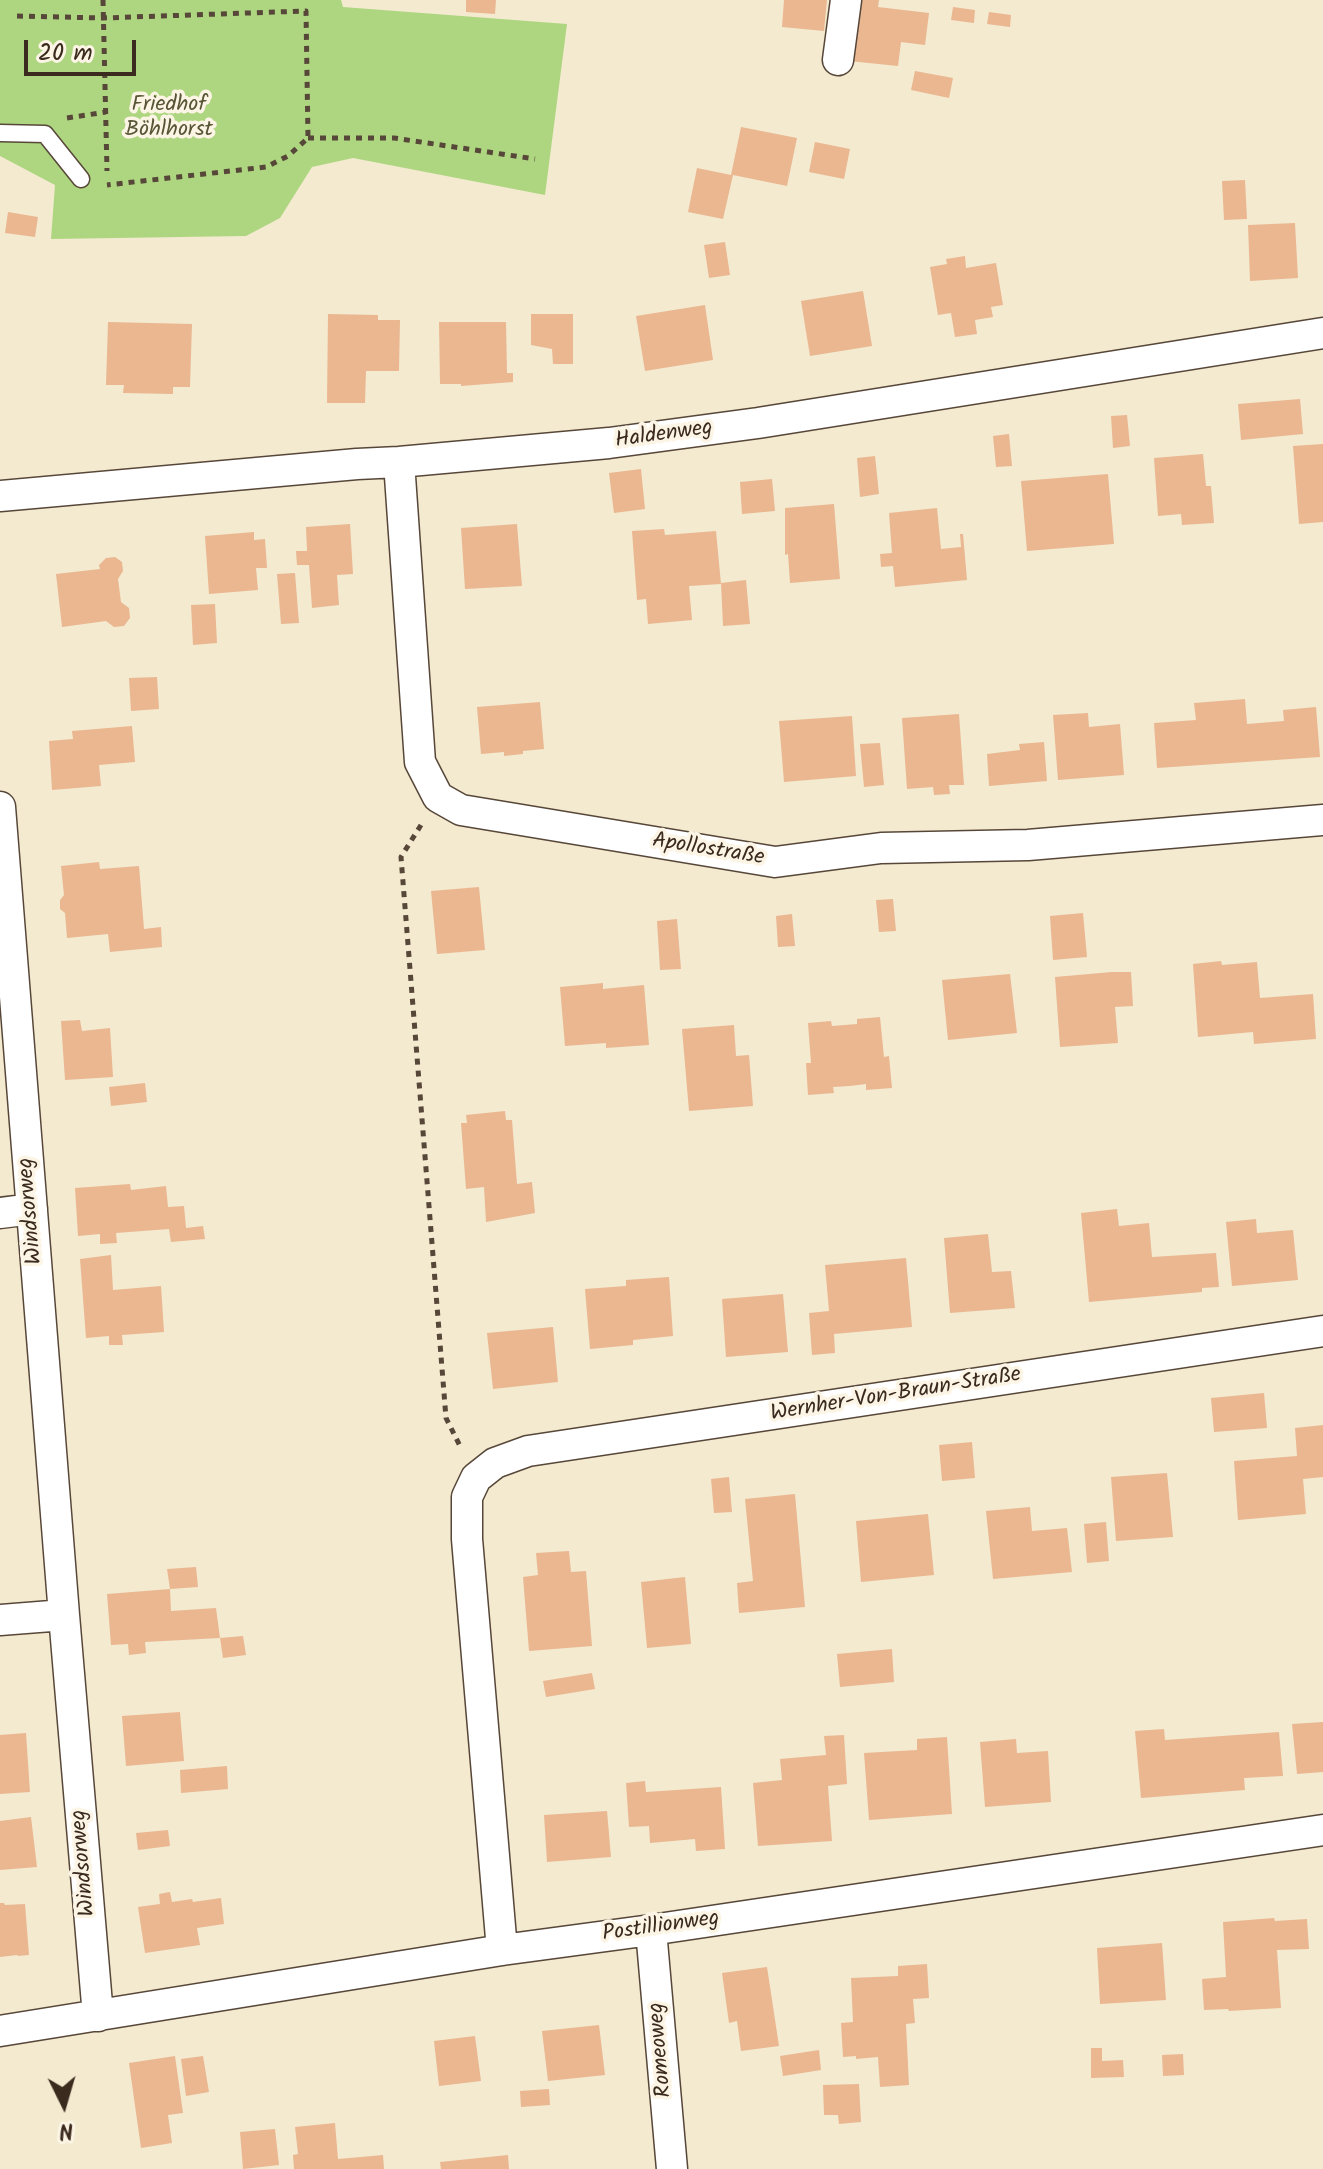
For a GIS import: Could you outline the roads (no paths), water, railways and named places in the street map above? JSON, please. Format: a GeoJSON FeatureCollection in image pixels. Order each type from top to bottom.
{"type":"FeatureCollection","features":[{"type":"Feature","properties":{"kind":"street"},"geometry":{"type":"LineString","coordinates":[[838,60],[846,0]]}},
{"type":"Feature","properties":{"kind":"street","name":"Haldenweg"},"geometry":{"type":"LineString","coordinates":[[0,496],[609,443],[758,423],[1323,333]]}},
{"type":"Feature","properties":{"kind":"street","name":"Apollostraße"},"geometry":{"type":"LineString","coordinates":[[399,462],[420,762],[438,797],[461,810],[775,862],[881,848],[1028,845],[1323,820]]}},
{"type":"Feature","properties":{"kind":"street","name":"Windsorweg"},"geometry":{"type":"LineString","coordinates":[[0,807],[98,2016]]}},
{"type":"Feature","properties":{"kind":"street"},"geometry":{"type":"LineString","coordinates":[[0,1213],[32,1209]]}},
{"type":"Feature","properties":{"kind":"street","name":"Wernher-Von-Braun-Straße"},"geometry":{"type":"LineString","coordinates":[[502,1950],[467,1539],[467,1497],[476,1478],[495,1463],[528,1451],[1323,1331]]}},
{"type":"Feature","properties":{"kind":"street"},"geometry":{"type":"LineString","coordinates":[[0,1620],[64,1615]]}},
{"type":"Feature","properties":{"kind":"street","name":"Postillionweg"},"geometry":{"type":"LineString","coordinates":[[0,2031],[502,1950],[1323,1830]]}},
{"type":"Feature","properties":{"kind":"street","name":"Romeoweg"},"geometry":{"type":"LineString","coordinates":[[651,1930],[672,2169]]}},
{"type":"Feature","properties":{"kind":"lane"},"geometry":{"type":"LineString","coordinates":[[0,133],[45,134],[81,179]]}},
{"type":"Feature","properties":{"kind":"park label","name":"Friedhof Böhlhorst"},"geometry":{"type":"Point","coordinates":[169,118]}}]}
